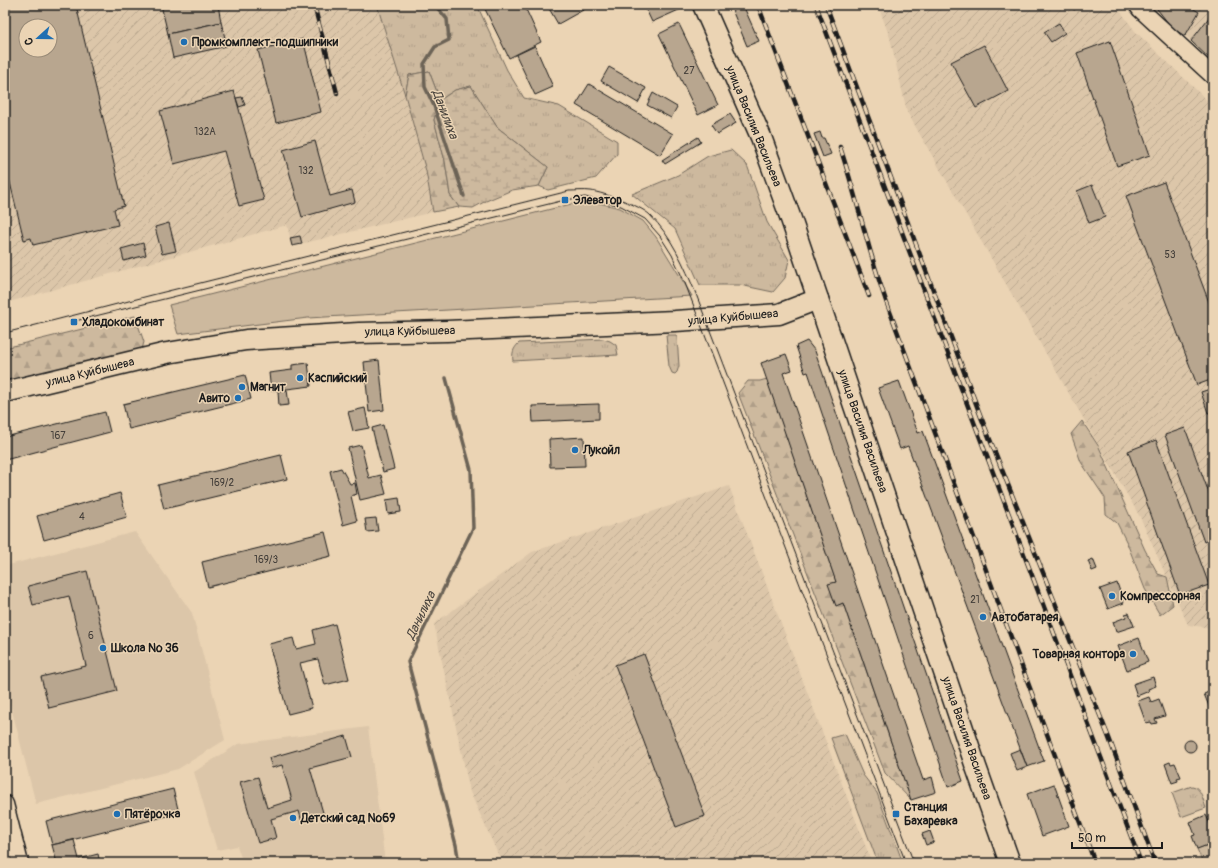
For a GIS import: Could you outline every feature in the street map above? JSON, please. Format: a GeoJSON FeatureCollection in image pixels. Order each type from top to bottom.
{"type":"FeatureCollection","features":[{"type":"Feature","properties":{"kind":"main road","name":"улица Василия Васильева"},"geometry":{"type":"LineString","coordinates":[[702,5],[761,137],[791,219],[1010,863]]}},
{"type":"Feature","properties":{"kind":"main road","name":"улица Куйбышева"},"geometry":{"type":"LineString","coordinates":[[5,392],[167,353],[246,340],[359,333],[447,331],[675,321],[779,314],[818,300]]}},
{"type":"Feature","properties":{"kind":"street"},"geometry":{"type":"LineString","coordinates":[[1137,5],[1213,76]]}},
{"type":"Feature","properties":{"kind":"street"},"geometry":{"type":"LineString","coordinates":[[5,804],[10,847],[20,863]]}},
{"type":"Feature","properties":{"kind":"shaded area"},"geometry":{"type":"Polygon","coordinates":[[[5,5],[377,5],[396,65],[426,171],[433,212],[292,246],[287,225],[5,303],[5,5]]]}},
{"type":"Feature","properties":{"kind":"shaded area"},"geometry":{"type":"Polygon","coordinates":[[[878,5],[1116,5],[1135,31],[1213,106],[1213,628],[1188,625],[1140,517],[907,112],[890,38],[878,5]]]}},
{"type":"Feature","properties":{"kind":"shaded area"},"geometry":{"type":"Polygon","coordinates":[[[1159,5],[1213,5],[1213,62],[1175,25],[1159,5]]]}},
{"type":"Feature","properties":{"kind":"shaded area"},"geometry":{"type":"Polygon","coordinates":[[[729,486],[872,863],[502,863],[470,792],[434,624],[532,552],[729,486]]]}},
{"type":"Feature","properties":{"kind":"shaded area","name":"Школа № 36"},"geometry":{"type":"Polygon","coordinates":[[[135,532],[192,613],[225,740],[178,769],[36,804],[5,683],[5,566],[135,532]]]}},
{"type":"Feature","properties":{"kind":"shaded area","name":"Детский сад №69"},"geometry":{"type":"Polygon","coordinates":[[[368,727],[385,863],[243,863],[237,846],[217,850],[194,772],[238,744],[368,727]]]}},
{"type":"Feature","properties":{"kind":"green space"},"geometry":{"type":"Polygon","coordinates":[[[377,5],[477,5],[507,70],[524,98],[559,106],[617,141],[617,154],[596,178],[548,190],[539,186],[548,167],[497,127],[471,86],[455,90],[440,100],[429,71],[409,75],[405,95],[377,5]]]}},
{"type":"Feature","properties":{"kind":"green space"},"geometry":{"type":"Polygon","coordinates":[[[429,71],[440,100],[434,120],[445,161],[450,195],[459,207],[433,212],[426,171],[405,95],[409,75],[429,71]]]}},
{"type":"Feature","properties":{"kind":"green space"},"geometry":{"type":"Polygon","coordinates":[[[471,86],[497,127],[548,167],[539,186],[512,190],[473,208],[459,207],[450,195],[445,161],[434,120],[440,100],[455,90],[471,86]]]}},
{"type":"Feature","properties":{"kind":"green space"},"geometry":{"type":"Polygon","coordinates":[[[731,150],[747,165],[767,222],[789,260],[785,278],[773,292],[740,285],[700,285],[675,229],[632,194],[678,175],[708,156],[731,150]]]}},
{"type":"Feature","properties":{"kind":"green space"},"geometry":{"type":"Polygon","coordinates":[[[587,200],[620,208],[643,221],[656,237],[692,296],[308,318],[178,334],[169,305],[587,200]]]}},
{"type":"Feature","properties":{"kind":"green space"},"geometry":{"type":"Polygon","coordinates":[[[135,316],[144,342],[141,353],[5,383],[5,348],[135,316]]]}},
{"type":"Feature","properties":{"kind":"green space"},"geometry":{"type":"Polygon","coordinates":[[[666,335],[676,335],[677,337],[679,366],[675,374],[672,373],[669,366],[666,335]]]}},
{"type":"Feature","properties":{"kind":"green space"},"geometry":{"type":"Polygon","coordinates":[[[603,339],[616,345],[618,355],[513,361],[513,351],[519,343],[603,339]]]}},
{"type":"Feature","properties":{"kind":"green space"},"geometry":{"type":"Polygon","coordinates":[[[767,379],[836,582],[829,585],[836,605],[843,603],[911,800],[885,773],[738,393],[748,381],[760,381],[767,379]]]}},
{"type":"Feature","properties":{"kind":"green space"},"geometry":{"type":"Polygon","coordinates":[[[1082,421],[1099,447],[1145,550],[1158,574],[1167,577],[1173,605],[1160,615],[1145,589],[1127,543],[1117,523],[1106,514],[1105,498],[1081,462],[1071,434],[1082,421]]]}},
{"type":"Feature","properties":{"kind":"green space"},"geometry":{"type":"Polygon","coordinates":[[[845,734],[863,775],[877,793],[903,863],[878,863],[831,738],[845,734]]]}},
{"type":"Feature","properties":{"kind":"green space"},"geometry":{"type":"Polygon","coordinates":[[[1192,786],[1200,791],[1206,808],[1181,817],[1172,793],[1192,786]]]}},
{"type":"Feature","properties":{"kind":"green space"},"geometry":{"type":"Polygon","coordinates":[[[1213,843],[1213,863],[1203,863],[1197,849],[1213,843]]]}},
{"type":"Feature","properties":{"kind":"building"},"geometry":{"type":"Polygon","coordinates":[[[5,5],[76,5],[124,206],[114,209],[118,225],[33,245],[31,238],[24,240],[5,162],[5,5]]]}},
{"type":"Feature","properties":{"kind":"building"},"geometry":{"type":"Polygon","coordinates":[[[161,5],[218,5],[221,22],[168,34],[161,5]]]}},
{"type":"Feature","properties":{"kind":"building"},"geometry":{"type":"Polygon","coordinates":[[[483,5],[524,5],[541,42],[509,58],[483,5]]]}},
{"type":"Feature","properties":{"kind":"building"},"geometry":{"type":"Polygon","coordinates":[[[547,5],[592,5],[558,24],[547,5]]]}},
{"type":"Feature","properties":{"kind":"building"},"geometry":{"type":"Polygon","coordinates":[[[644,5],[679,5],[681,9],[652,22],[644,5]]]}},
{"type":"Feature","properties":{"kind":"building"},"geometry":{"type":"Polygon","coordinates":[[[730,5],[743,5],[759,41],[747,46],[730,5]]]}},
{"type":"Feature","properties":{"kind":"building"},"geometry":{"type":"Polygon","coordinates":[[[1070,5],[1081,5],[1074,10],[1070,5]]]}},
{"type":"Feature","properties":{"kind":"building"},"geometry":{"type":"Polygon","coordinates":[[[1154,5],[1187,5],[1199,12],[1185,36],[1172,28],[1154,5]]]}},
{"type":"Feature","properties":{"kind":"building"},"geometry":{"type":"Polygon","coordinates":[[[1210,16],[1213,20],[1213,62],[1191,41],[1210,16]]]}},
{"type":"Feature","properties":{"kind":"building"},"geometry":{"type":"Polygon","coordinates":[[[221,22],[227,46],[173,58],[168,34],[221,22]]]}},
{"type":"Feature","properties":{"kind":"building"},"geometry":{"type":"Polygon","coordinates":[[[1059,23],[1065,33],[1051,42],[1044,32],[1059,23]]]}},
{"type":"Feature","properties":{"kind":"building"},"geometry":{"type":"Polygon","coordinates":[[[679,24],[718,105],[698,115],[659,34],[679,24]]]}},
{"type":"Feature","properties":{"kind":"building"},"geometry":{"type":"Polygon","coordinates":[[[303,39],[321,112],[276,123],[258,50],[303,39]]]}},
{"type":"Feature","properties":{"kind":"building"},"geometry":{"type":"Polygon","coordinates":[[[1110,41],[1150,155],[1117,166],[1077,53],[1110,41]]]}},
{"type":"Feature","properties":{"kind":"building"},"geometry":{"type":"Polygon","coordinates":[[[984,45],[1008,91],[976,108],[951,62],[984,45]]]}},
{"type":"Feature","properties":{"kind":"building"},"geometry":{"type":"Polygon","coordinates":[[[535,46],[553,87],[535,95],[516,55],[535,46]]]}},
{"type":"Feature","properties":{"kind":"building"},"geometry":{"type":"Polygon","coordinates":[[[609,67],[646,88],[638,103],[601,81],[609,67]]]}},
{"type":"Feature","properties":{"kind":"building"},"geometry":{"type":"Polygon","coordinates":[[[589,84],[673,134],[660,155],[576,105],[589,84]]]}},
{"type":"Feature","properties":{"kind":"building"},"geometry":{"type":"Polygon","coordinates":[[[234,91],[264,200],[239,206],[224,151],[174,164],[160,111],[234,91]]]}},
{"type":"Feature","properties":{"kind":"building"},"geometry":{"type":"Polygon","coordinates":[[[653,93],[677,107],[671,118],[647,105],[653,93]]]}},
{"type":"Feature","properties":{"kind":"building"},"geometry":{"type":"Polygon","coordinates":[[[242,97],[245,105],[239,107],[236,98],[242,97]]]}},
{"type":"Feature","properties":{"kind":"building"},"geometry":{"type":"Polygon","coordinates":[[[730,114],[736,123],[717,134],[711,125],[730,114]]]}},
{"type":"Feature","properties":{"kind":"building"},"geometry":{"type":"Polygon","coordinates":[[[820,132],[831,154],[823,157],[814,134],[820,132]]]}},
{"type":"Feature","properties":{"kind":"building"},"geometry":{"type":"Polygon","coordinates":[[[698,137],[701,142],[665,164],[662,160],[698,137]]]}},
{"type":"Feature","properties":{"kind":"building"},"geometry":{"type":"Polygon","coordinates":[[[315,141],[330,196],[352,190],[355,202],[302,217],[283,150],[315,141]]]}},
{"type":"Feature","properties":{"kind":"building"},"geometry":{"type":"Polygon","coordinates":[[[1164,182],[1213,313],[1213,379],[1197,385],[1126,196],[1164,182]]]}},
{"type":"Feature","properties":{"kind":"building"},"geometry":{"type":"Polygon","coordinates":[[[1092,185],[1105,217],[1089,223],[1077,191],[1092,185]]]}},
{"type":"Feature","properties":{"kind":"building"},"geometry":{"type":"Polygon","coordinates":[[[169,223],[176,251],[162,254],[155,227],[169,223]]]}},
{"type":"Feature","properties":{"kind":"building"},"geometry":{"type":"Polygon","coordinates":[[[300,236],[302,244],[292,246],[290,238],[300,236]]]}},
{"type":"Feature","properties":{"kind":"building"},"geometry":{"type":"Polygon","coordinates":[[[143,243],[146,255],[124,261],[121,249],[143,243]]]}},
{"type":"Feature","properties":{"kind":"building"},"geometry":{"type":"Polygon","coordinates":[[[807,341],[815,351],[963,781],[948,787],[808,372],[805,373],[796,346],[807,341]]]}},
{"type":"Feature","properties":{"kind":"building"},"geometry":{"type":"Polygon","coordinates":[[[786,354],[792,370],[783,373],[923,780],[932,777],[936,792],[911,800],[843,603],[836,606],[828,584],[836,582],[761,363],[786,354]]]}},
{"type":"Feature","properties":{"kind":"building"},"geometry":{"type":"Polygon","coordinates":[[[379,360],[384,410],[369,412],[364,362],[379,360]]]}},
{"type":"Feature","properties":{"kind":"building"},"geometry":{"type":"Polygon","coordinates":[[[308,363],[311,386],[271,391],[269,373],[292,370],[292,365],[308,363]]]}},
{"type":"Feature","properties":{"kind":"building"},"geometry":{"type":"Polygon","coordinates":[[[245,375],[251,399],[129,429],[123,404],[245,375]]]}},
{"type":"Feature","properties":{"kind":"building"},"geometry":{"type":"Polygon","coordinates":[[[899,381],[918,433],[923,431],[1044,761],[1027,767],[908,446],[900,449],[878,388],[899,381]]]}},
{"type":"Feature","properties":{"kind":"building"},"geometry":{"type":"Polygon","coordinates":[[[1213,388],[1213,412],[1208,413],[1201,392],[1213,388]]]}},
{"type":"Feature","properties":{"kind":"building"},"geometry":{"type":"Polygon","coordinates":[[[287,390],[289,405],[279,406],[278,391],[287,390]]]}},
{"type":"Feature","properties":{"kind":"building"},"geometry":{"type":"Polygon","coordinates":[[[599,404],[599,419],[533,422],[532,406],[599,404]]]}},
{"type":"Feature","properties":{"kind":"building"},"geometry":{"type":"Polygon","coordinates":[[[365,408],[369,428],[353,431],[348,412],[365,408]]]}},
{"type":"Feature","properties":{"kind":"building"},"geometry":{"type":"Polygon","coordinates":[[[105,412],[110,432],[5,460],[5,437],[105,412]]]}},
{"type":"Feature","properties":{"kind":"building"},"geometry":{"type":"Polygon","coordinates":[[[383,425],[394,469],[383,472],[372,428],[383,425]]]}},
{"type":"Feature","properties":{"kind":"building"},"geometry":{"type":"Polygon","coordinates":[[[1185,428],[1213,504],[1213,538],[1204,542],[1165,435],[1185,428]]]}},
{"type":"Feature","properties":{"kind":"building"},"geometry":{"type":"Polygon","coordinates":[[[584,437],[585,466],[550,467],[549,439],[584,437]]]}},
{"type":"Feature","properties":{"kind":"building"},"geometry":{"type":"Polygon","coordinates":[[[1156,440],[1209,585],[1180,595],[1128,451],[1156,440]]]}},
{"type":"Feature","properties":{"kind":"building"},"geometry":{"type":"Polygon","coordinates":[[[361,445],[369,478],[381,475],[386,494],[360,500],[348,448],[361,445]]]}},
{"type":"Feature","properties":{"kind":"building"},"geometry":{"type":"Polygon","coordinates":[[[281,455],[287,479],[164,509],[158,485],[281,455]]]}},
{"type":"Feature","properties":{"kind":"building"},"geometry":{"type":"Polygon","coordinates":[[[341,468],[350,484],[355,483],[357,494],[351,496],[357,521],[343,525],[330,471],[341,468]]]}},
{"type":"Feature","properties":{"kind":"building"},"geometry":{"type":"Polygon","coordinates":[[[120,493],[127,517],[44,540],[37,516],[120,493]]]}},
{"type":"Feature","properties":{"kind":"building"},"geometry":{"type":"Polygon","coordinates":[[[399,498],[401,512],[388,514],[386,500],[399,498]]]}},
{"type":"Feature","properties":{"kind":"building"},"geometry":{"type":"Polygon","coordinates":[[[376,518],[378,531],[367,532],[365,519],[376,518]]]}},
{"type":"Feature","properties":{"kind":"building"},"geometry":{"type":"Polygon","coordinates":[[[325,532],[331,556],[208,587],[202,562],[325,532]]]}},
{"type":"Feature","properties":{"kind":"building"},"geometry":{"type":"Polygon","coordinates":[[[1093,559],[1097,569],[1092,571],[1088,561],[1093,559]]]}},
{"type":"Feature","properties":{"kind":"building"},"geometry":{"type":"Polygon","coordinates":[[[87,571],[117,691],[49,708],[41,677],[86,666],[69,596],[33,605],[28,586],[87,571]]]}},
{"type":"Feature","properties":{"kind":"building","name":"Компрессорная"},"geometry":{"type":"Polygon","coordinates":[[[1117,583],[1124,603],[1108,609],[1100,589],[1117,583]]]}},
{"type":"Feature","properties":{"kind":"building"},"geometry":{"type":"Polygon","coordinates":[[[1129,613],[1134,626],[1116,632],[1113,622],[1126,617],[1125,614],[1129,613]]]}},
{"type":"Feature","properties":{"kind":"building"},"geometry":{"type":"Polygon","coordinates":[[[335,624],[349,679],[325,685],[318,659],[300,663],[312,708],[288,714],[269,644],[293,638],[296,649],[316,644],[313,630],[335,624]]]}},
{"type":"Feature","properties":{"kind":"building","name":"Товарная контора"},"geometry":{"type":"Polygon","coordinates":[[[1139,638],[1148,662],[1127,670],[1118,646],[1139,638]]]}},
{"type":"Feature","properties":{"kind":"building"},"geometry":{"type":"Polygon","coordinates":[[[644,654],[705,816],[676,827],[615,665],[644,654]]]}},
{"type":"Feature","properties":{"kind":"building"},"geometry":{"type":"Polygon","coordinates":[[[1153,677],[1156,686],[1137,696],[1133,684],[1153,677]]]}},
{"type":"Feature","properties":{"kind":"building"},"geometry":{"type":"Polygon","coordinates":[[[1213,690],[1213,716],[1204,694],[1213,690]]]}},
{"type":"Feature","properties":{"kind":"building"},"geometry":{"type":"Polygon","coordinates":[[[1149,697],[1151,702],[1159,699],[1165,716],[1155,719],[1157,723],[1146,723],[1138,701],[1149,697]]]}},
{"type":"Feature","properties":{"kind":"building"},"geometry":{"type":"Polygon","coordinates":[[[346,736],[352,757],[310,768],[324,816],[302,822],[299,811],[271,819],[276,838],[258,843],[240,782],[258,777],[267,808],[292,800],[282,765],[272,768],[269,758],[346,736]]]}},
{"type":"Feature","properties":{"kind":"building"},"geometry":{"type":"Polygon","coordinates":[[[1190,740],[1194,742],[1196,746],[1194,750],[1190,752],[1186,750],[1184,746],[1186,742],[1190,740]]]}},
{"type":"Feature","properties":{"kind":"building"},"geometry":{"type":"Polygon","coordinates":[[[1020,749],[1027,767],[1017,771],[1010,753],[1020,749]]]}},
{"type":"Feature","properties":{"kind":"building"},"geometry":{"type":"Polygon","coordinates":[[[1170,762],[1171,764],[1175,763],[1181,777],[1177,778],[1178,781],[1172,783],[1165,764],[1170,762]]]}},
{"type":"Feature","properties":{"kind":"building"},"geometry":{"type":"Polygon","coordinates":[[[1054,784],[1069,826],[1042,836],[1027,794],[1054,784]]]}},
{"type":"Feature","properties":{"kind":"building"},"geometry":{"type":"Polygon","coordinates":[[[173,789],[179,813],[52,845],[46,821],[173,789]]]}},
{"type":"Feature","properties":{"kind":"building"},"geometry":{"type":"Polygon","coordinates":[[[1206,815],[1210,824],[1213,823],[1213,843],[1197,849],[1192,836],[1195,835],[1190,822],[1206,815]]]}},
{"type":"Feature","properties":{"kind":"building"},"geometry":{"type":"Polygon","coordinates":[[[930,831],[934,842],[926,845],[922,834],[930,831]]]}},
{"type":"Feature","properties":{"kind":"building"},"geometry":{"type":"Polygon","coordinates":[[[74,840],[79,859],[98,854],[100,863],[57,863],[52,845],[74,840]]]}},
{"type":"Feature","properties":{"kind":"waterway","name":"Данилиха"},"geometry":{"type":"LineString","coordinates":[[435,5],[447,19],[449,40],[435,47],[424,64],[425,87],[434,106],[464,196]]}},
{"type":"Feature","properties":{"kind":"waterway","name":"Данилиха"},"geometry":{"type":"LineString","coordinates":[[446,378],[471,470],[473,528],[408,662],[456,845],[459,863]]}},
{"type":"Feature","properties":{"kind":"tram line"},"geometry":{"type":"LineString","coordinates":[[5,333],[569,191],[597,192],[622,200],[645,211],[658,224],[671,242],[682,262],[696,294],[914,863]]}},
{"type":"Feature","properties":{"kind":"tram line"},"geometry":{"type":"LineString","coordinates":[[75,321],[565,200],[585,197],[621,206],[645,219],[660,236],[672,255],[685,283],[906,863]]}},
{"type":"Feature","properties":{"kind":"railway"},"geometry":{"type":"LineString","coordinates":[[314,5],[337,93]]}},
{"type":"Feature","properties":{"kind":"railway"},"geometry":{"type":"LineString","coordinates":[[758,5],[869,296]]}},
{"type":"Feature","properties":{"kind":"railway"},"geometry":{"type":"LineString","coordinates":[[816,5],[1141,863]]}},
{"type":"Feature","properties":{"kind":"railway"},"geometry":{"type":"LineString","coordinates":[[826,5],[981,417],[1109,738],[1155,863]]}},
{"type":"Feature","properties":{"kind":"railway"},"geometry":{"type":"LineString","coordinates":[[840,147],[886,301],[1095,863]]}},
{"type":"Feature","properties":{"kind":"place","name":"Промкомплект-подшипники"},"geometry":{"type":"Point","coordinates":[184,42]}},
{"type":"Feature","properties":{"kind":"place","name":"Элеватор"},"geometry":{"type":"Point","coordinates":[565,200]}},
{"type":"Feature","properties":{"kind":"place","name":"Хладокомбинат"},"geometry":{"type":"Point","coordinates":[74,322]}},
{"type":"Feature","properties":{"kind":"place","name":"Каспийский"},"geometry":{"type":"Point","coordinates":[300,378]}},
{"type":"Feature","properties":{"kind":"place","name":"Магнит"},"geometry":{"type":"Point","coordinates":[242,387]}},
{"type":"Feature","properties":{"kind":"place","name":"Авито"},"geometry":{"type":"Point","coordinates":[238,398]}},
{"type":"Feature","properties":{"kind":"place","name":"Лукойл"},"geometry":{"type":"Point","coordinates":[575,450]}},
{"type":"Feature","properties":{"kind":"place","name":"Компрессорная"},"geometry":{"type":"Point","coordinates":[1112,596]}},
{"type":"Feature","properties":{"kind":"place","name":"Автобатарея"},"geometry":{"type":"Point","coordinates":[983,617]}},
{"type":"Feature","properties":{"kind":"place","name":"Школа № 36"},"geometry":{"type":"Point","coordinates":[103,648]}},
{"type":"Feature","properties":{"kind":"place","name":"Товарная контора"},"geometry":{"type":"Point","coordinates":[1133,654]}},
{"type":"Feature","properties":{"kind":"place","name":"Пятёрочка"},"geometry":{"type":"Point","coordinates":[117,814]}},
{"type":"Feature","properties":{"kind":"place","name":"Станция Бахаревка"},"geometry":{"type":"Point","coordinates":[896,814]}},
{"type":"Feature","properties":{"kind":"place","name":"Детский сад №69"},"geometry":{"type":"Point","coordinates":[293,818]}}]}
